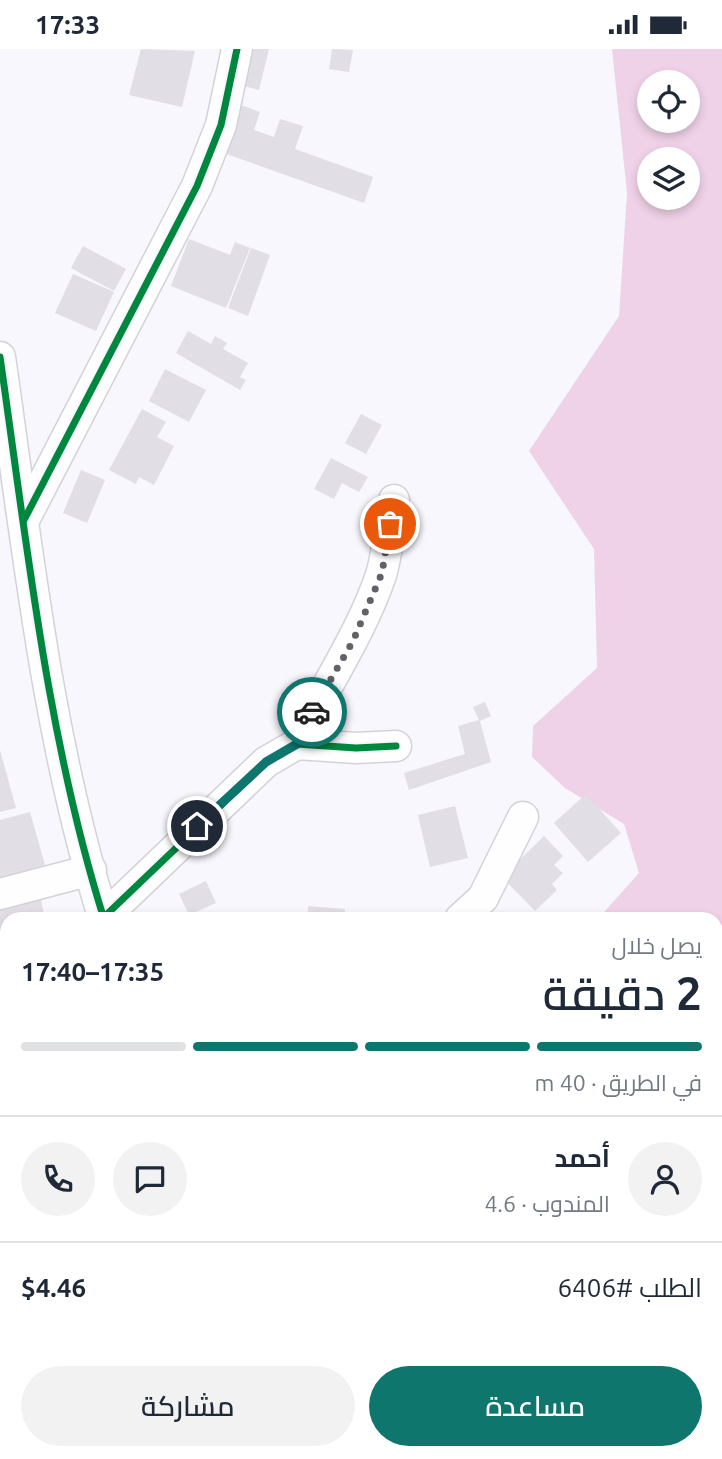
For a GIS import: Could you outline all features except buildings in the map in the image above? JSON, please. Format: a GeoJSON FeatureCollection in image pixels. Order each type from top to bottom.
{"type":"FeatureCollection","features":[{"type":"Feature","properties":{"kind":"street"},"geometry":{"type":"LineString","coordinates":[[24,520],[197,186],[221,125],[237,49]]}},
{"type":"Feature","properties":{"kind":"street"},"geometry":{"type":"LineString","coordinates":[[0,357],[6,432],[24,520],[62,749],[102,912]]}},
{"type":"Feature","properties":{"kind":"street"},"geometry":{"type":"LineString","coordinates":[[297,744],[320,695],[353,641],[382,573],[394,500]]}},
{"type":"Feature","properties":{"kind":"street"},"geometry":{"type":"LineString","coordinates":[[110,912],[266,762],[297,744],[356,748],[396,746]]}},
{"type":"Feature","properties":{"kind":"street"},"geometry":{"type":"LineString","coordinates":[[468,912],[483,898],[523,817]]}},
{"type":"Feature","properties":{"kind":"street"},"geometry":{"type":"LineString","coordinates":[[0,894],[91,870]]}},
{"type":"Feature","properties":{"kind":"shaded area"},"geometry":{"type":"Polygon","coordinates":[[[612,49],[722,49],[722,912],[604,912],[639,873],[624,824],[565,788],[532,757],[533,726],[597,668],[594,549],[529,451],[619,316],[627,193],[612,49]]]}},
{"type":"Feature","properties":{"kind":"cycle path"},"geometry":{"type":"LineString","coordinates":[[24,520],[197,186],[221,125],[237,49]]}},
{"type":"Feature","properties":{"kind":"cycle path"},"geometry":{"type":"LineString","coordinates":[[0,357],[53,711],[84,851],[102,912]]}},
{"type":"Feature","properties":{"kind":"cycle path"},"geometry":{"type":"LineString","coordinates":[[109,912],[266,762],[297,744],[356,748],[396,746]]}},
{"type":"Feature","properties":{"kind":"way so far"},"geometry":{"type":"LineString","coordinates":[[312,712],[353,641],[382,573],[390,524]]}},
{"type":"Feature","properties":{"kind":"route"},"geometry":{"type":"LineString","coordinates":[[197,826],[266,762],[297,744],[312,712]]}}]}
